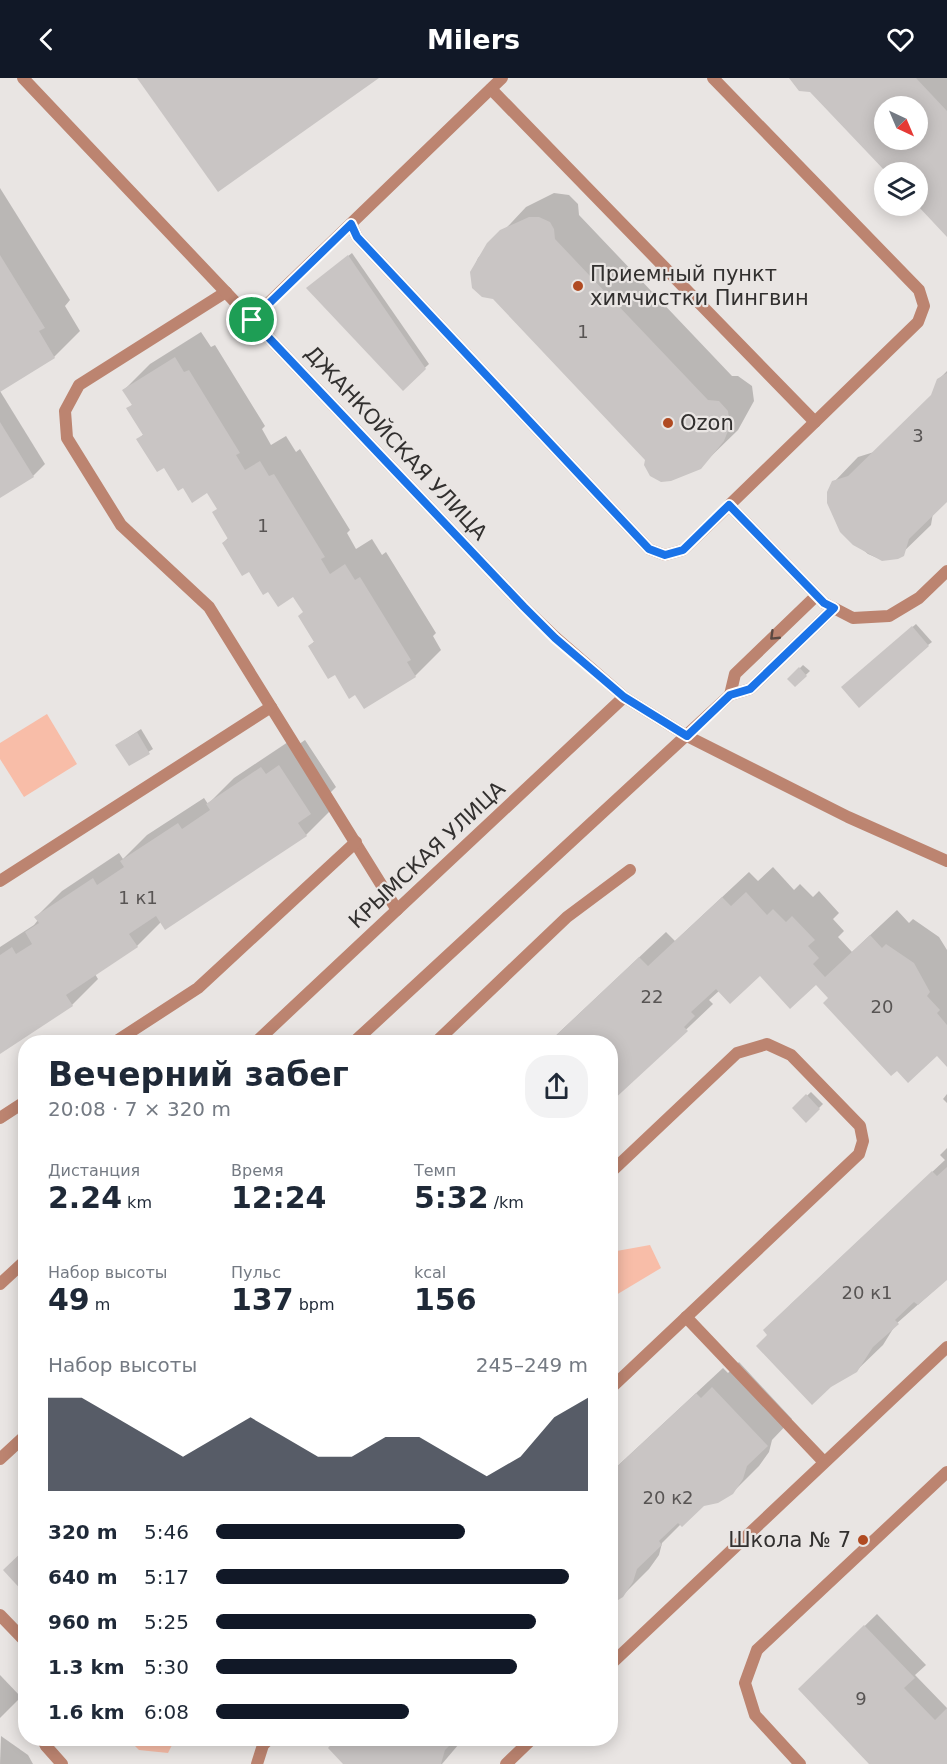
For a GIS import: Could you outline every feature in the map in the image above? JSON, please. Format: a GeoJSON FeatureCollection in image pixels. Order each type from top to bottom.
{"type":"FeatureCollection","features":[{"type":"Feature","properties":{"kind":"street","name":"ДЖАНКОЙСКАЯ УЛИЦА"},"geometry":{"type":"LineString","coordinates":[[23,78],[524,607],[555,638],[624,697],[687,736],[848,817],[947,861]]}},
{"type":"Feature","properties":{"kind":"street"},"geometry":{"type":"LineString","coordinates":[[252,320],[502,78]]}},
{"type":"Feature","properties":{"kind":"street"},"geometry":{"type":"LineString","coordinates":[[351,224],[365,246],[649,549],[665,555],[683,550],[918,322],[924,306],[919,290],[713,78]]}},
{"type":"Feature","properties":{"kind":"street"},"geometry":{"type":"LineString","coordinates":[[491,89],[815,422]]}},
{"type":"Feature","properties":{"kind":"street"},"geometry":{"type":"LineString","coordinates":[[226,292],[79,385],[65,411],[67,438],[121,525],[208,607],[397,909]]}},
{"type":"Feature","properties":{"kind":"street"},"geometry":{"type":"LineString","coordinates":[[729,505],[816,596],[853,618],[889,616],[919,598],[947,571]]}},
{"type":"Feature","properties":{"kind":"street"},"geometry":{"type":"LineString","coordinates":[[730,695],[735,674],[816,596]]}},
{"type":"Feature","properties":{"kind":"street"},"geometry":{"type":"LineString","coordinates":[[361,1035],[590,821],[730,695],[750,689],[834,608]]}},
{"type":"Feature","properties":{"kind":"street","name":"КРЫМСКАЯ УЛИЦА"},"geometry":{"type":"LineString","coordinates":[[263,1035],[624,697]]}},
{"type":"Feature","properties":{"kind":"street"},"geometry":{"type":"LineString","coordinates":[[0,881],[271,707]]}},
{"type":"Feature","properties":{"kind":"street"},"geometry":{"type":"LineString","coordinates":[[126,1035],[198,988],[356,842]]}},
{"type":"Feature","properties":{"kind":"street"},"geometry":{"type":"LineString","coordinates":[[443,1035],[567,917],[630,870]]}},
{"type":"Feature","properties":{"kind":"street"},"geometry":{"type":"LineString","coordinates":[[618,1165],[737,1053],[767,1044],[791,1055],[860,1126],[863,1141],[859,1154],[618,1381]]}},
{"type":"Feature","properties":{"kind":"street"},"geometry":{"type":"LineString","coordinates":[[0,1118],[18,1106]]}},
{"type":"Feature","properties":{"kind":"street"},"geometry":{"type":"LineString","coordinates":[[0,1284],[18,1267]]}},
{"type":"Feature","properties":{"kind":"street"},"geometry":{"type":"LineString","coordinates":[[686,1317],[824,1462]]}},
{"type":"Feature","properties":{"kind":"street"},"geometry":{"type":"LineString","coordinates":[[618,1657],[947,1347]]}},
{"type":"Feature","properties":{"kind":"street"},"geometry":{"type":"LineString","coordinates":[[0,1459],[18,1442]]}},
{"type":"Feature","properties":{"kind":"street"},"geometry":{"type":"LineString","coordinates":[[800,1764],[754,1715],[745,1683],[757,1650],[947,1472]]}},
{"type":"Feature","properties":{"kind":"street"},"geometry":{"type":"LineString","coordinates":[[0,1615],[18,1634]]}},
{"type":"Feature","properties":{"kind":"street"},"geometry":{"type":"LineString","coordinates":[[46,1746],[62,1764]]}},
{"type":"Feature","properties":{"kind":"street"},"geometry":{"type":"LineString","coordinates":[[257,1764],[263,1746]]}},
{"type":"Feature","properties":{"kind":"street"},"geometry":{"type":"LineString","coordinates":[[506,1764],[525,1746]]}},
{"type":"Feature","properties":{"kind":"shaded area"},"geometry":{"type":"Polygon","coordinates":[[[47,714],[77,764],[24,797],[0,759],[0,743],[47,714]]]}},
{"type":"Feature","properties":{"kind":"shaded area"},"geometry":{"type":"Polygon","coordinates":[[[650,1245],[661,1268],[618,1294],[618,1251],[650,1245]]]}},
{"type":"Feature","properties":{"kind":"shaded area"},"geometry":{"type":"Polygon","coordinates":[[[135,1746],[172,1746],[168,1753],[139,1750],[135,1746]]]}},
{"type":"Feature","properties":{"kind":"building"},"geometry":{"type":"Polygon","coordinates":[[[137,78],[379,78],[218,192],[137,78]]]}},
{"type":"Feature","properties":{"kind":"building"},"geometry":{"type":"Polygon","coordinates":[[[789,78],[916,78],[947,111],[947,237],[927,216],[928,162],[876,162],[810,92],[799,91],[789,78]]]}},
{"type":"Feature","properties":{"kind":"building"},"geometry":{"type":"Polygon","coordinates":[[[529,217],[539,217],[550,222],[554,229],[555,239],[708,400],[719,401],[728,411],[730,426],[724,441],[701,469],[671,481],[661,482],[650,476],[644,465],[645,460],[493,299],[482,297],[472,288],[470,272],[487,243],[500,230],[529,217]]]}},
{"type":"Feature","properties":{"kind":"building"},"geometry":{"type":"Polygon","coordinates":[[[0,255],[45,328],[39,331],[55,358],[0,392],[0,255]]]}},
{"type":"Feature","properties":{"kind":"building"},"geometry":{"type":"Polygon","coordinates":[[[348,255],[426,369],[403,391],[306,288],[348,255]]]}},
{"type":"Feature","properties":{"kind":"building"},"geometry":{"type":"Polygon","coordinates":[[[175,357],[184,372],[189,370],[240,453],[236,455],[245,470],[260,461],[269,476],[274,474],[325,557],[321,559],[330,574],[345,564],[355,580],[360,577],[411,660],[407,662],[416,677],[364,709],[355,695],[349,699],[335,675],[328,679],[308,646],[314,642],[298,616],[303,612],[293,597],[278,607],[268,592],[263,595],[249,572],[242,576],[222,543],[228,539],[212,512],[217,509],[207,493],[192,503],[183,488],[178,491],[164,468],[157,472],[136,439],[143,435],[126,408],[132,405],[122,390],[175,357]]]}},
{"type":"Feature","properties":{"kind":"building"},"geometry":{"type":"Polygon","coordinates":[[[947,373],[947,502],[909,539],[904,556],[882,561],[853,545],[840,532],[827,503],[827,492],[832,481],[848,476],[931,395],[937,379],[947,373]]]}},
{"type":"Feature","properties":{"kind":"building"},"geometry":{"type":"Polygon","coordinates":[[[0,422],[34,477],[0,498],[0,422]]]}},
{"type":"Feature","properties":{"kind":"building"},"geometry":{"type":"Polygon","coordinates":[[[912,626],[929,646],[859,708],[841,687],[912,626]]]}},
{"type":"Feature","properties":{"kind":"building"},"geometry":{"type":"Polygon","coordinates":[[[799,667],[807,676],[795,687],[787,679],[799,667]]]}},
{"type":"Feature","properties":{"kind":"building"},"geometry":{"type":"Polygon","coordinates":[[[137,732],[150,754],[129,766],[115,745],[137,732]]]}},
{"type":"Feature","properties":{"kind":"building"},"geometry":{"type":"Polygon","coordinates":[[[279,765],[311,814],[298,823],[307,836],[165,930],[156,916],[129,934],[138,947],[66,995],[73,1006],[29,1035],[18,1035],[18,1042],[0,1054],[0,955],[12,947],[16,954],[32,944],[25,932],[39,923],[34,917],[93,878],[97,885],[124,867],[120,861],[178,823],[182,829],[210,810],[206,804],[261,767],[266,774],[279,765]]]}},
{"type":"Feature","properties":{"kind":"building"},"geometry":{"type":"Polygon","coordinates":[[[746,892],[767,915],[773,909],[786,922],[792,916],[815,940],[808,946],[819,958],[813,964],[825,977],[870,935],[882,948],[886,944],[914,963],[930,992],[927,996],[940,1010],[937,1013],[947,1025],[947,1067],[937,1056],[908,1083],[897,1071],[891,1076],[823,1003],[828,998],[816,985],[790,1009],[760,976],[730,1004],[716,989],[691,1012],[695,1016],[684,1027],[688,1031],[618,1096],[618,1035],[556,1035],[639,957],[648,966],[722,897],[731,906],[746,892]]]}},
{"type":"Feature","properties":{"kind":"building"},"geometry":{"type":"Polygon","coordinates":[[[806,1094],[820,1109],[806,1123],[792,1108],[806,1094]]]}},
{"type":"Feature","properties":{"kind":"building"},"geometry":{"type":"Polygon","coordinates":[[[947,1167],[947,1280],[918,1305],[914,1302],[895,1320],[899,1324],[873,1347],[857,1372],[831,1387],[812,1405],[756,1346],[767,1335],[763,1330],[932,1171],[937,1176],[947,1167]]]}},
{"type":"Feature","properties":{"kind":"building"},"geometry":{"type":"Polygon","coordinates":[[[712,1387],[768,1446],[747,1466],[743,1479],[733,1494],[718,1503],[704,1506],[682,1527],[678,1523],[659,1541],[662,1545],[637,1569],[633,1582],[623,1597],[618,1600],[618,1466],[696,1393],[701,1398],[712,1387]]]}},
{"type":"Feature","properties":{"kind":"building"},"geometry":{"type":"Polygon","coordinates":[[[18,1556],[18,1586],[3,1570],[18,1556]]]}},
{"type":"Feature","properties":{"kind":"building"},"geometry":{"type":"Polygon","coordinates":[[[864,1625],[915,1678],[904,1688],[935,1720],[947,1708],[947,1764],[869,1764],[798,1689],[864,1625]]]}},
{"type":"Feature","properties":{"kind":"building"},"geometry":{"type":"Polygon","coordinates":[[[330,1746],[449,1746],[445,1750],[441,1764],[343,1764],[328,1748],[330,1746]]]}},
{"type":"Feature","properties":{"kind":"place","name":"Приемный пункт химчистки Пингвин"},"geometry":{"type":"Point","coordinates":[578,286]}},
{"type":"Feature","properties":{"kind":"place","name":"Ozon"},"geometry":{"type":"Point","coordinates":[668,423]}},
{"type":"Feature","properties":{"kind":"place","name":"Школа № 7"},"geometry":{"type":"Point","coordinates":[863,1540]}},
{"type":"Feature","properties":{"kind":"route"},"geometry":{"type":"LineString","coordinates":[[351,224],[357,237],[649,549],[665,555],[683,550],[729,505],[824,603],[834,608],[750,689],[730,695],[687,736],[624,697],[555,638],[252,320],[351,224]]}}]}
